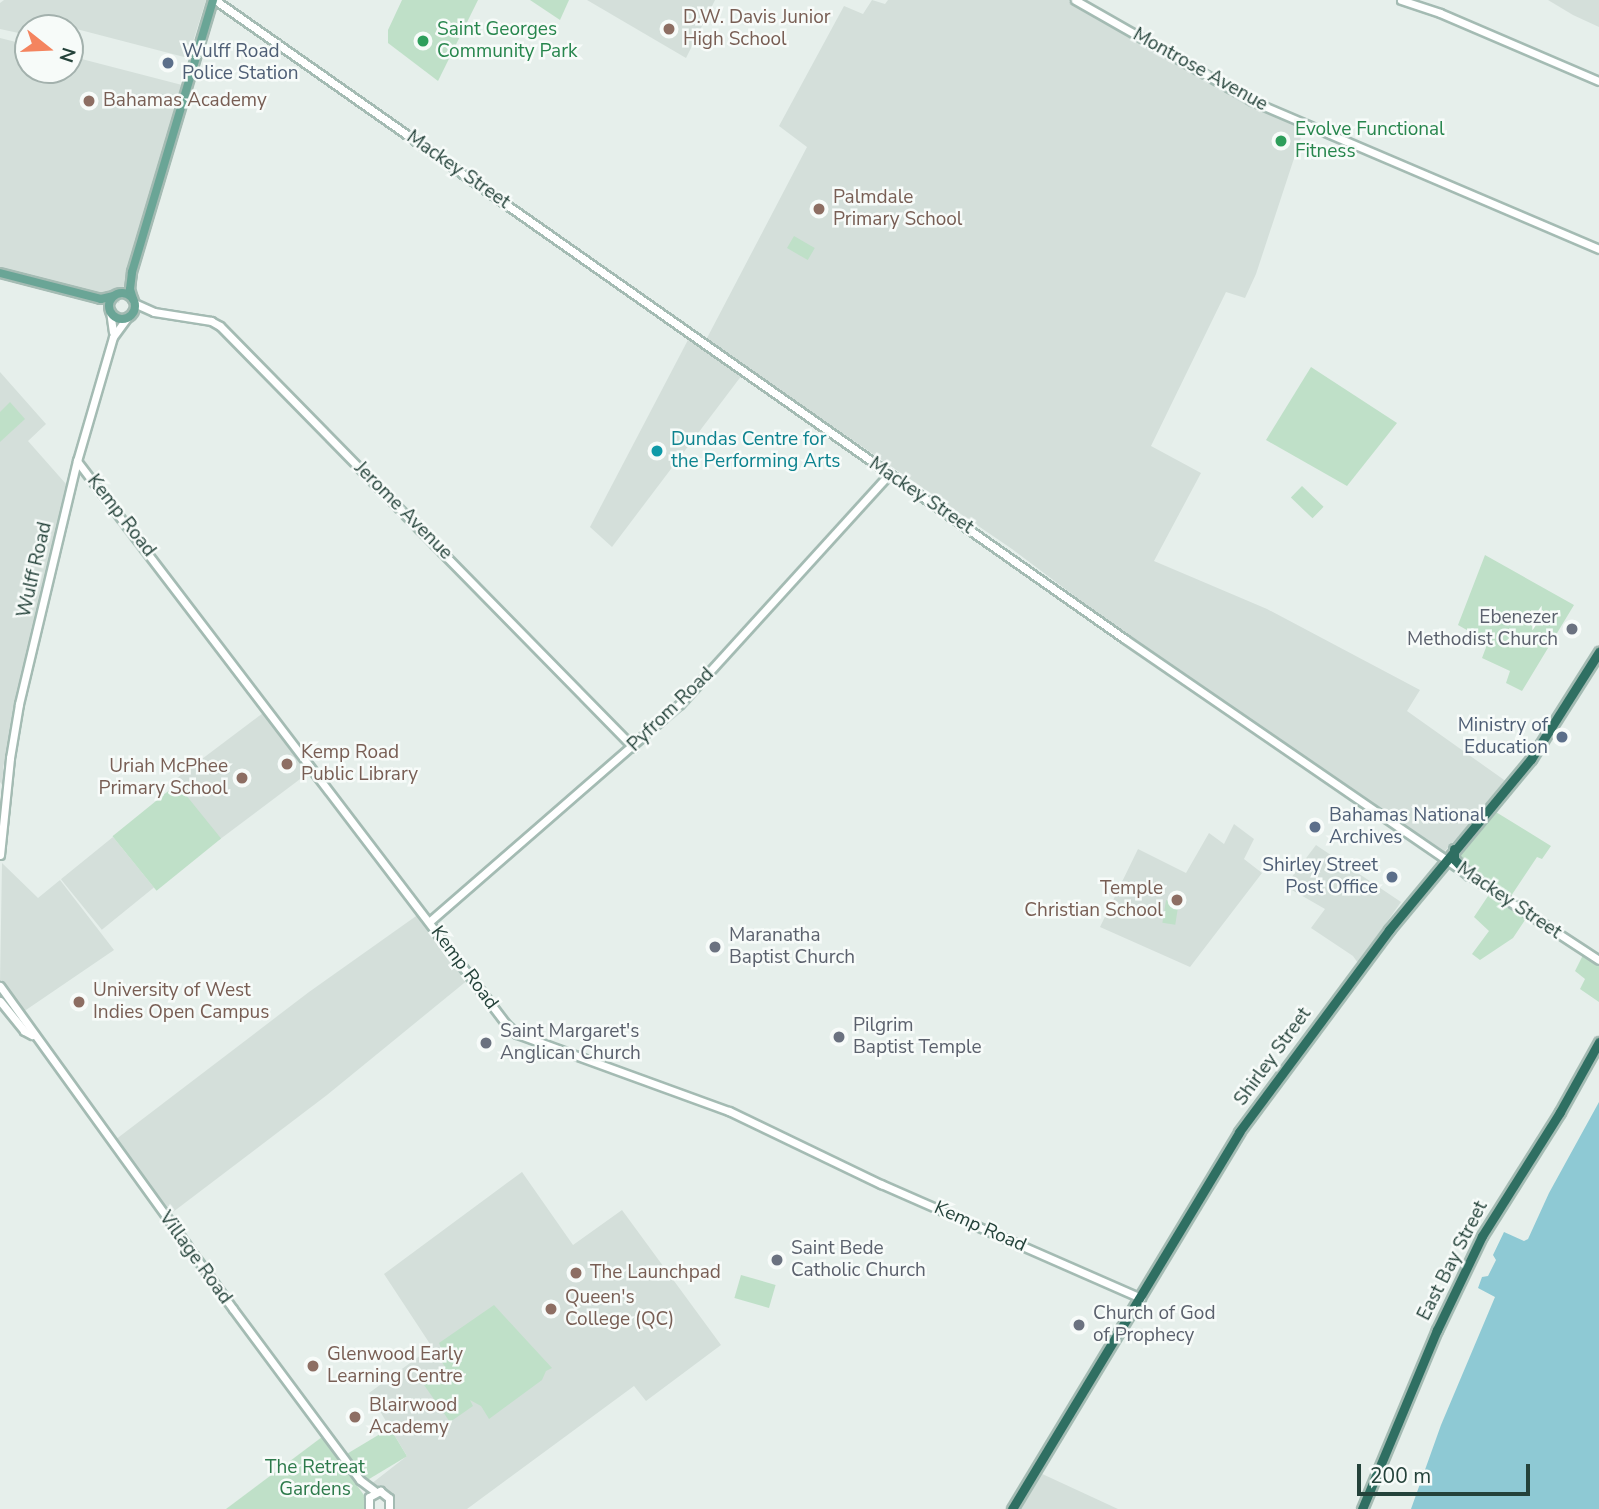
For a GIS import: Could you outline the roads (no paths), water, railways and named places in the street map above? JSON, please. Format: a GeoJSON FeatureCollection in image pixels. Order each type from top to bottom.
{"type":"FeatureCollection","features":[{"type":"Feature","properties":{"kind":"highway","name":"Shirley Street"},"geometry":{"type":"LineString","coordinates":[[1012,1509],[1239,1132],[1358,970],[1454,849],[1531,759],[1599,652]]}},
{"type":"Feature","properties":{"kind":"highway"},"geometry":{"type":"LineString","coordinates":[[1454,849],[1454,859],[1469,875]]}},
{"type":"Feature","properties":{"kind":"highway","name":"East Bay Street"},"geometry":{"type":"LineString","coordinates":[[1362,1509],[1437,1331],[1482,1236],[1560,1112],[1599,1042]]}},
{"type":"Feature","properties":{"kind":"main road"},"geometry":{"type":"LineString","coordinates":[[132,308],[132,272],[214,0]]}},
{"type":"Feature","properties":{"kind":"main road"},"geometry":{"type":"LineString","coordinates":[[109,310],[113,296],[120,292],[132,272]]}},
{"type":"Feature","properties":{"kind":"main road"},"geometry":{"type":"LineString","coordinates":[[0,275],[101,299],[122,293],[132,308]]}},
{"type":"Feature","properties":{"kind":"main road"},"geometry":{"type":"LineString","coordinates":[[0,275],[99,303],[115,317],[132,308]]}},
{"type":"Feature","properties":{"kind":"street","name":"Mackey Street"},"geometry":{"type":"LineString","coordinates":[[214,0],[889,474],[1469,875],[1599,960]]}},
{"type":"Feature","properties":{"kind":"street","name":"Montrose Avenue"},"geometry":{"type":"LineString","coordinates":[[1075,0],[1252,101],[1599,249]]}},
{"type":"Feature","properties":{"kind":"street"},"geometry":{"type":"LineString","coordinates":[[1401,0],[1440,13],[1599,81]]}},
{"type":"Feature","properties":{"kind":"street","name":"Jerome Avenue"},"geometry":{"type":"LineString","coordinates":[[132,308],[211,321],[220,326],[633,747]]}},
{"type":"Feature","properties":{"kind":"street","name":"Wulff Road"},"geometry":{"type":"LineString","coordinates":[[0,855],[17,714],[77,461],[113,337],[132,308]]}},
{"type":"Feature","properties":{"kind":"street","name":"Wulff Road"},"geometry":{"type":"LineString","coordinates":[[109,310],[113,337]]}},
{"type":"Feature","properties":{"kind":"street","name":"Kemp Road"},"geometry":{"type":"LineString","coordinates":[[77,461],[506,1024],[525,1039],[729,1111],[881,1184],[1140,1298]]}},
{"type":"Feature","properties":{"kind":"street","name":"Pyfrom Road"},"geometry":{"type":"LineString","coordinates":[[429,922],[633,747],[706,679],[889,474]]}},
{"type":"Feature","properties":{"kind":"street","name":"Village Road"},"geometry":{"type":"LineString","coordinates":[[0,986],[31,1026],[32,1034],[360,1480],[369,1509]]}},
{"type":"Feature","properties":{"kind":"street","name":"Village Road"},"geometry":{"type":"LineString","coordinates":[[0,1001],[24,1031],[32,1034]]}},
{"type":"Feature","properties":{"kind":"street","name":"Village Road"},"geometry":{"type":"LineString","coordinates":[[360,1480],[376,1492],[388,1495],[390,1508]]}},
{"type":"Feature","properties":{"kind":"street"},"geometry":{"type":"LineString","coordinates":[[368,1499],[376,1492]]}},
{"type":"Feature","properties":{"kind":"water"},"geometry":{"type":"Polygon","coordinates":[[[1599,1102],[1599,1509],[1411,1509],[1441,1425],[1495,1297],[1478,1288],[1482,1277],[1488,1276],[1496,1260],[1493,1255],[1504,1232],[1524,1241],[1528,1239],[1549,1193],[1599,1102]]]}},
{"type":"Feature","properties":{"kind":"place","name":"D.W. Davis Junior High School"},"geometry":{"type":"Point","coordinates":[669,29]}},
{"type":"Feature","properties":{"kind":"place","name":"Saint Georges Community Park"},"geometry":{"type":"Point","coordinates":[423,41]}},
{"type":"Feature","properties":{"kind":"place","name":"Wulff Road Police Station"},"geometry":{"type":"Point","coordinates":[168,63]}},
{"type":"Feature","properties":{"kind":"place","name":"Bahamas Academy"},"geometry":{"type":"Point","coordinates":[89,101]}},
{"type":"Feature","properties":{"kind":"place","name":"Evolve Functional Fitness"},"geometry":{"type":"Point","coordinates":[1281,141]}},
{"type":"Feature","properties":{"kind":"place","name":"Palmdale Primary School"},"geometry":{"type":"Point","coordinates":[819,209]}},
{"type":"Feature","properties":{"kind":"place","name":"Dundas Centre for the Performing Arts"},"geometry":{"type":"Point","coordinates":[657,451]}},
{"type":"Feature","properties":{"kind":"place","name":"Ebenezer Methodist Church"},"geometry":{"type":"Point","coordinates":[1572,629]}},
{"type":"Feature","properties":{"kind":"place","name":"Ministry of Education"},"geometry":{"type":"Point","coordinates":[1562,737]}},
{"type":"Feature","properties":{"kind":"place","name":"Kemp Road Public Library"},"geometry":{"type":"Point","coordinates":[287,764]}},
{"type":"Feature","properties":{"kind":"place","name":"Uriah McPhee Primary School"},"geometry":{"type":"Point","coordinates":[242,778]}},
{"type":"Feature","properties":{"kind":"place","name":"Bahamas National Archives"},"geometry":{"type":"Point","coordinates":[1315,827]}},
{"type":"Feature","properties":{"kind":"place","name":"Shirley Street Post Office"},"geometry":{"type":"Point","coordinates":[1392,877]}},
{"type":"Feature","properties":{"kind":"place","name":"Temple Christian School"},"geometry":{"type":"Point","coordinates":[1177,900]}},
{"type":"Feature","properties":{"kind":"place","name":"Maranatha Baptist Church"},"geometry":{"type":"Point","coordinates":[715,947]}},
{"type":"Feature","properties":{"kind":"place","name":"University of West Indies Open Campus"},"geometry":{"type":"Point","coordinates":[79,1002]}},
{"type":"Feature","properties":{"kind":"place","name":"Pilgrim Baptist Temple"},"geometry":{"type":"Point","coordinates":[839,1037]}},
{"type":"Feature","properties":{"kind":"place","name":"Saint Margaret's Anglican Church"},"geometry":{"type":"Point","coordinates":[486,1043]}},
{"type":"Feature","properties":{"kind":"place","name":"Saint Bede Catholic Church"},"geometry":{"type":"Point","coordinates":[777,1260]}},
{"type":"Feature","properties":{"kind":"place","name":"The Launchpad"},"geometry":{"type":"Point","coordinates":[576,1273]}},
{"type":"Feature","properties":{"kind":"place","name":"Queen's College (QC)"},"geometry":{"type":"Point","coordinates":[551,1309]}},
{"type":"Feature","properties":{"kind":"place","name":"Church of God of Prophecy"},"geometry":{"type":"Point","coordinates":[1079,1325]}},
{"type":"Feature","properties":{"kind":"place","name":"Glenwood Early Learning Centre"},"geometry":{"type":"Point","coordinates":[313,1366]}},
{"type":"Feature","properties":{"kind":"place","name":"Blairwood Academy"},"geometry":{"type":"Point","coordinates":[355,1417]}},
{"type":"Feature","properties":{"kind":"park label","name":"The Retreat Gardens"},"geometry":{"type":"Point","coordinates":[315,1479]}}]}
